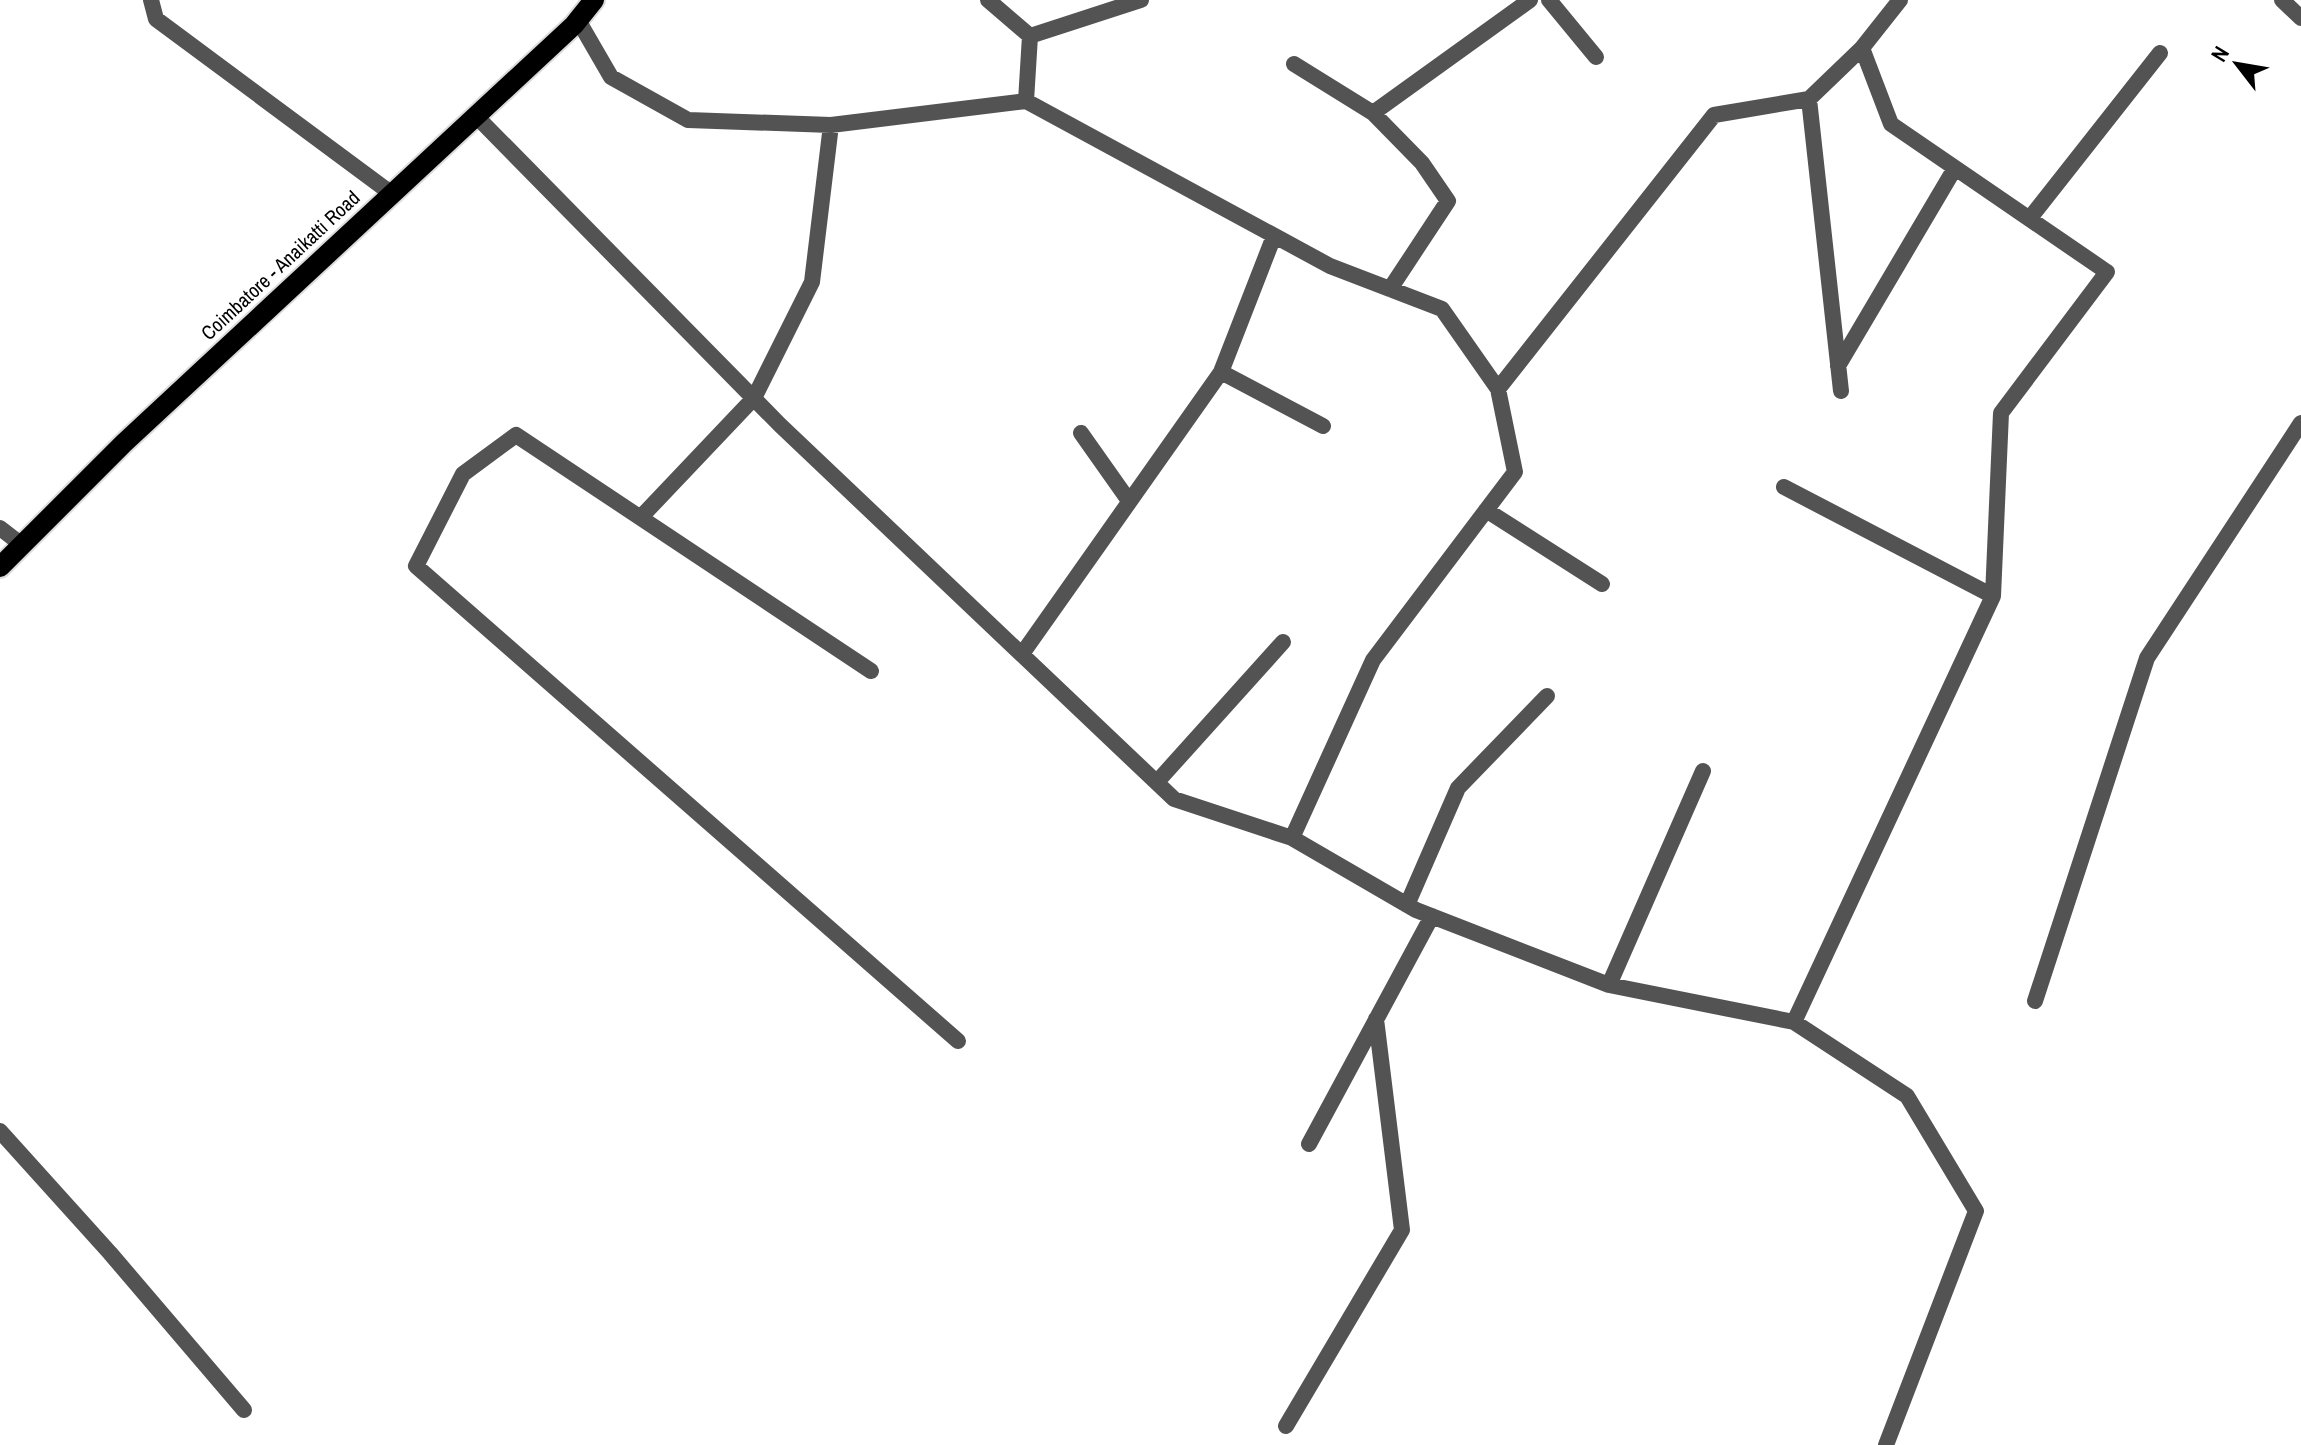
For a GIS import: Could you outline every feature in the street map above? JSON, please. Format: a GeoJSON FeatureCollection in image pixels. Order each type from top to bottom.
{"type":"FeatureCollection","features":[{"type":"Feature","properties":{"kind":"main road","name":"Coimbatore - Anaikatti Road"},"geometry":{"type":"LineString","coordinates":[[0,567],[124,443],[578,20],[594,0]]}},
{"type":"Feature","properties":{"kind":"street"},"geometry":{"type":"LineString","coordinates":[[151,0],[156,19],[392,194]]}},
{"type":"Feature","properties":{"kind":"street"},"geometry":{"type":"LineString","coordinates":[[988,0],[1030,36]]}},
{"type":"Feature","properties":{"kind":"street"},"geometry":{"type":"LineString","coordinates":[[1030,36],[1141,0]]}},
{"type":"Feature","properties":{"kind":"street"},"geometry":{"type":"LineString","coordinates":[[1373,113],[1530,0]]}},
{"type":"Feature","properties":{"kind":"street"},"geometry":{"type":"LineString","coordinates":[[1549,0],[1596,57]]}},
{"type":"Feature","properties":{"kind":"street"},"geometry":{"type":"LineString","coordinates":[[1498,389],[1714,115],[1809,99],[1862,48],[1900,0]]}},
{"type":"Feature","properties":{"kind":"street"},"geometry":{"type":"LineString","coordinates":[[2282,0],[2301,18]]}},
{"type":"Feature","properties":{"kind":"street"},"geometry":{"type":"LineString","coordinates":[[578,20],[611,77],[688,120],[831,125],[1026,101],[1330,266],[1442,309],[1498,389],[1515,472],[1373,660],[1292,838]]}},
{"type":"Feature","properties":{"kind":"street"},"geometry":{"type":"LineString","coordinates":[[1026,101],[1030,36]]}},
{"type":"Feature","properties":{"kind":"street"},"geometry":{"type":"LineString","coordinates":[[1794,1022],[1993,596],[2001,413],[2107,272],[1891,124],[1862,48]]}},
{"type":"Feature","properties":{"kind":"street"},"geometry":{"type":"LineString","coordinates":[[2030,218],[2160,53]]}},
{"type":"Feature","properties":{"kind":"street"},"geometry":{"type":"LineString","coordinates":[[1294,64],[1373,113],[1422,163],[1448,201],[1390,289]]}},
{"type":"Feature","properties":{"kind":"street"},"geometry":{"type":"LineString","coordinates":[[1809,99],[1841,391]]}},
{"type":"Feature","properties":{"kind":"street"},"geometry":{"type":"LineString","coordinates":[[476,116],[754,398],[1174,799],[1292,838],[1407,905],[1609,985],[1794,1022],[1907,1096],[1976,1211],[1886,1445]]}},
{"type":"Feature","properties":{"kind":"street"},"geometry":{"type":"LineString","coordinates":[[642,516],[754,398],[812,282],[831,125]]}},
{"type":"Feature","properties":{"kind":"street"},"geometry":{"type":"LineString","coordinates":[[1838,366],[1955,168]]}},
{"type":"Feature","properties":{"kind":"street"},"geometry":{"type":"LineString","coordinates":[[1022,654],[1221,372],[1274,236]]}},
{"type":"Feature","properties":{"kind":"street"},"geometry":{"type":"LineString","coordinates":[[1221,372],[1323,426]]}},
{"type":"Feature","properties":{"kind":"street"},"geometry":{"type":"LineString","coordinates":[[2035,1001],[2147,658],[2301,424]]}},
{"type":"Feature","properties":{"kind":"street"},"geometry":{"type":"LineString","coordinates":[[1081,433],[1129,501]]}},
{"type":"Feature","properties":{"kind":"street"},"geometry":{"type":"LineString","coordinates":[[871,671],[516,435],[463,474],[416,566],[958,1041]]}},
{"type":"Feature","properties":{"kind":"street"},"geometry":{"type":"LineString","coordinates":[[1784,487],[1993,596]]}},
{"type":"Feature","properties":{"kind":"street"},"geometry":{"type":"LineString","coordinates":[[1486,510],[1602,584]]}},
{"type":"Feature","properties":{"kind":"street"},"geometry":{"type":"LineString","coordinates":[[0,528],[22,545]]}},
{"type":"Feature","properties":{"kind":"street"},"geometry":{"type":"LineString","coordinates":[[1157,782],[1283,642]]}},
{"type":"Feature","properties":{"kind":"street"},"geometry":{"type":"LineString","coordinates":[[1407,905],[1458,788],[1547,696]]}},
{"type":"Feature","properties":{"kind":"street"},"geometry":{"type":"LineString","coordinates":[[1609,985],[1703,771]]}},
{"type":"Feature","properties":{"kind":"street"},"geometry":{"type":"LineString","coordinates":[[1309,1144],[1432,916]]}},
{"type":"Feature","properties":{"kind":"street"},"geometry":{"type":"LineString","coordinates":[[1286,1426],[1402,1230],[1376,1019]]}},
{"type":"Feature","properties":{"kind":"street"},"geometry":{"type":"LineString","coordinates":[[0,1131],[110,1253],[244,1410]]}}]}
